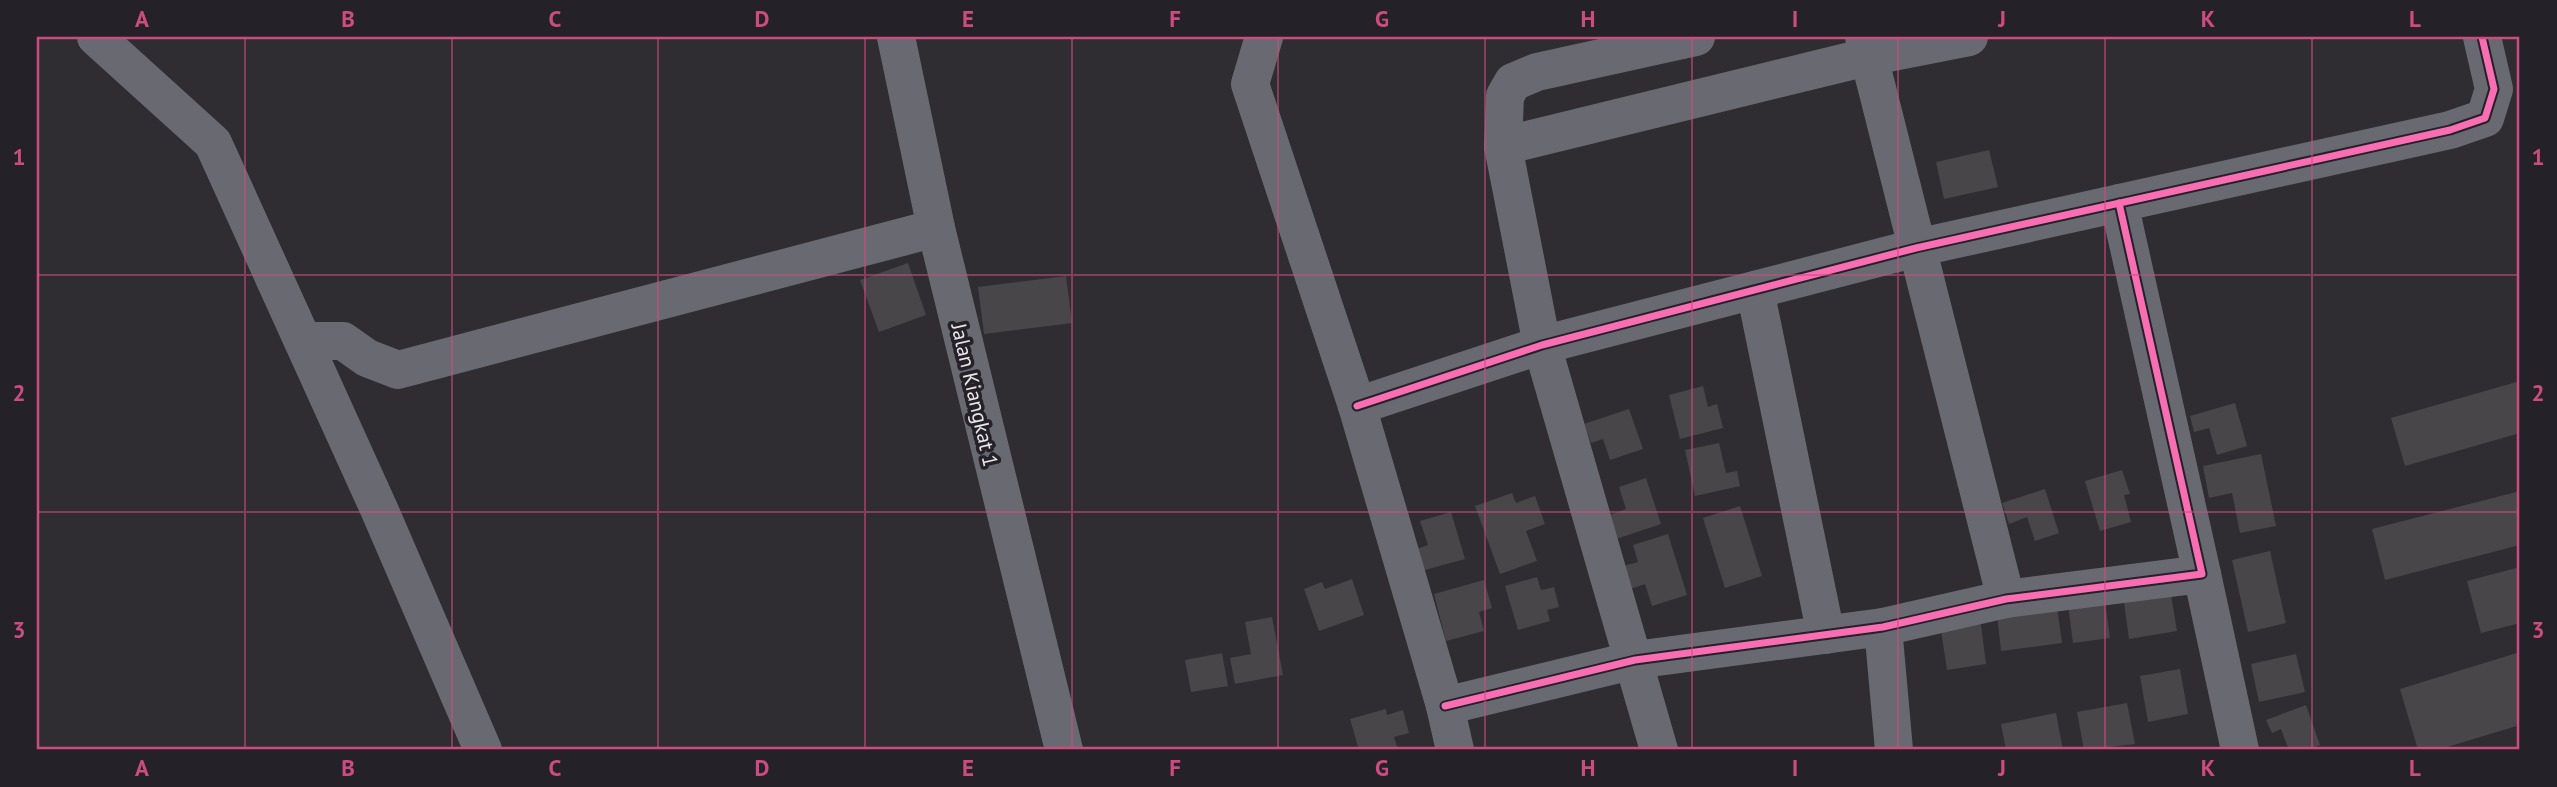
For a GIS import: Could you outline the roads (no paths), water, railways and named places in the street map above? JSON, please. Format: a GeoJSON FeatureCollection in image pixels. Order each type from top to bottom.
{"type":"FeatureCollection","features":[{"type":"Feature","properties":{"kind":"street"},"geometry":{"type":"LineString","coordinates":[[96,37],[213,143],[483,750]]}},
{"type":"Feature","properties":{"kind":"street","name":"Jalan Kiangkat 1"},"geometry":{"type":"LineString","coordinates":[[896,37],[936,228],[1064,750]]}},
{"type":"Feature","properties":{"kind":"street"},"geometry":{"type":"LineString","coordinates":[[1264,37],[1250,84],[1357,406],[1445,706],[1455,750]]}},
{"type":"Feature","properties":{"kind":"street"},"geometry":{"type":"LineString","coordinates":[[1659,750],[1542,345],[1503,146],[1505,96],[1513,82],[1537,72],[1696,37]]}},
{"type":"Feature","properties":{"kind":"street"},"geometry":{"type":"LineString","coordinates":[[1503,146],[1866,47],[1969,37]]}},
{"type":"Feature","properties":{"kind":"street"},"geometry":{"type":"LineString","coordinates":[[1357,406],[1542,345],[1916,248],[2450,130],[2485,118],[2494,89],[2482,37]]}},
{"type":"Feature","properties":{"kind":"street"},"geometry":{"type":"LineString","coordinates":[[1866,47],[2006,600]]}},
{"type":"Feature","properties":{"kind":"street"},"geometry":{"type":"LineString","coordinates":[[2119,203],[2240,750]]}},
{"type":"Feature","properties":{"kind":"street"},"geometry":{"type":"LineString","coordinates":[[303,341],[343,341],[367,358],[398,370],[936,228]]}},
{"type":"Feature","properties":{"kind":"street"},"geometry":{"type":"LineString","coordinates":[[1755,290],[1826,635]]}},
{"type":"Feature","properties":{"kind":"street"},"geometry":{"type":"LineString","coordinates":[[1445,706],[1635,660],[1884,627],[2006,600],[2202,574]]}},
{"type":"Feature","properties":{"kind":"street"},"geometry":{"type":"LineString","coordinates":[[1884,627],[1894,750]]}}]}
